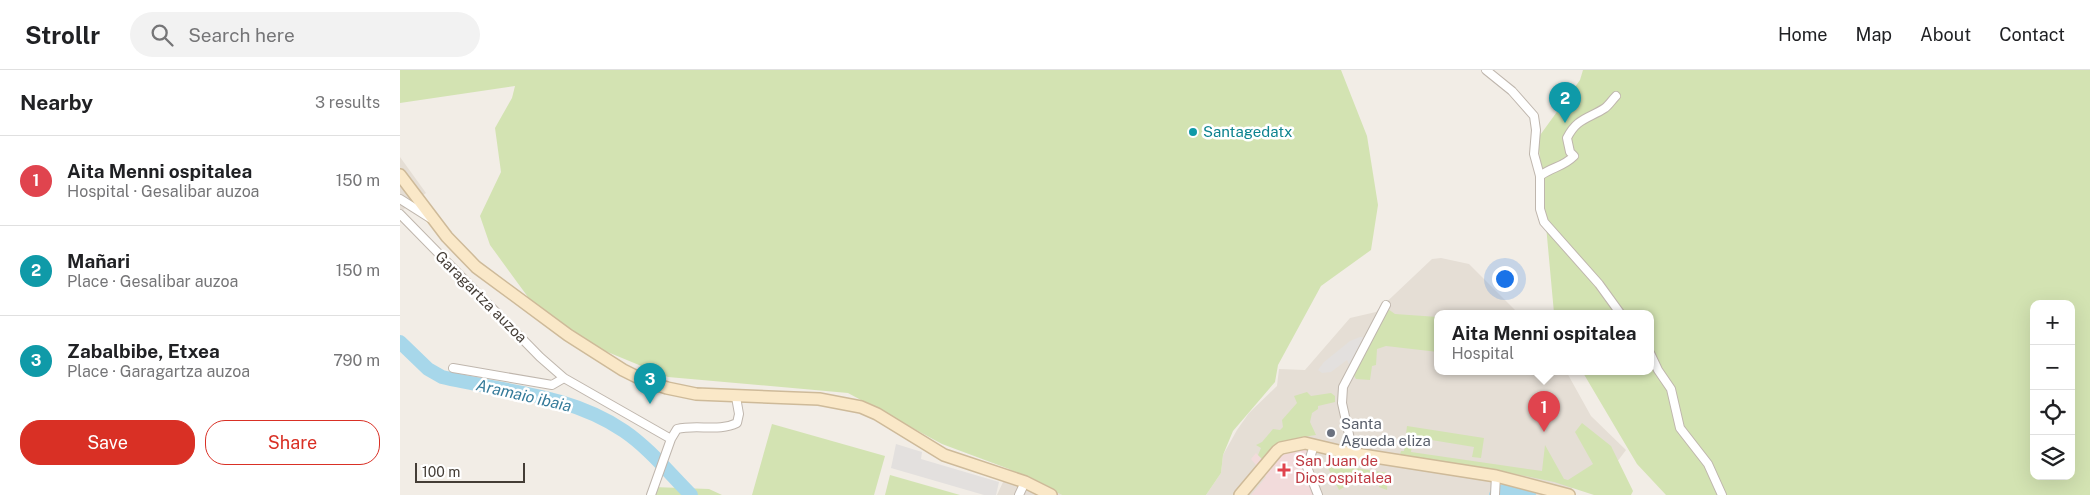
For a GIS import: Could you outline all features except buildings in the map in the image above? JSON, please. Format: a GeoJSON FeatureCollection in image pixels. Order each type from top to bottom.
{"type":"FeatureCollection","features":[{"type":"Feature","properties":{"kind":"main road"},"geometry":{"type":"LineString","coordinates":[[400,175],[459,251],[476,267],[504,290],[602,358],[643,380],[667,388],[696,394],[819,400],[861,407],[877,414],[944,455],[1025,482],[1051,495]]}},
{"type":"Feature","properties":{"kind":"main road"},"geometry":{"type":"LineString","coordinates":[[1240,495],[1267,461],[1281,448],[1296,444],[1314,444],[1496,486],[1570,495]]}},
{"type":"Feature","properties":{"kind":"street"},"geometry":{"type":"LineString","coordinates":[[1486,70],[1512,91],[1534,116],[1536,130],[1534,154],[1540,176],[1540,209],[1544,222],[1599,284],[1618,310]]}},
{"type":"Feature","properties":{"kind":"street"},"geometry":{"type":"LineString","coordinates":[[1540,176],[1551,168],[1563,165],[1574,156],[1570,152],[1566,138],[1572,128],[1586,117],[1608,106],[1616,96]]}},
{"type":"Feature","properties":{"kind":"street"},"geometry":{"type":"LineString","coordinates":[[400,199],[434,220]]}},
{"type":"Feature","properties":{"kind":"street","name":"Garagartza auzoa"},"geometry":{"type":"LineString","coordinates":[[400,214],[540,357],[564,378],[671,439]]}},
{"type":"Feature","properties":{"kind":"street"},"geometry":{"type":"LineString","coordinates":[[1350,453],[1350,439],[1342,403],[1343,387],[1386,305]]}},
{"type":"Feature","properties":{"kind":"street"},"geometry":{"type":"LineString","coordinates":[[1654,362],[1670,388],[1680,428],[1708,464],[1722,495]]}},
{"type":"Feature","properties":{"kind":"street"},"geometry":{"type":"LineString","coordinates":[[453,368],[552,385],[564,378]]}},
{"type":"Feature","properties":{"kind":"street"},"geometry":{"type":"LineString","coordinates":[[651,495],[664,456],[677,429],[687,426],[728,427],[737,423],[739,414],[736,397]]}},
{"type":"Feature","properties":{"kind":"street"},"geometry":{"type":"LineString","coordinates":[[1314,444],[1310,458],[1305,462],[1318,495]]}},
{"type":"Feature","properties":{"kind":"street"},"geometry":{"type":"LineString","coordinates":[[1019,495],[1025,482]]}},
{"type":"Feature","properties":{"kind":"shaded area"},"geometry":{"type":"Polygon","coordinates":[[[400,157],[426,193],[400,212],[400,157]]]}},
{"type":"Feature","properties":{"kind":"shaded area"},"geometry":{"type":"Polygon","coordinates":[[[1441,258],[1469,264],[1515,310],[1434,310],[1434,375],[1568,375],[1591,416],[1626,450],[1605,478],[1584,481],[1562,495],[1206,495],[1221,473],[1223,455],[1237,430],[1249,413],[1277,386],[1279,369],[1305,370],[1350,318],[1376,312],[1432,259],[1441,258]]]}},
{"type":"Feature","properties":{"kind":"shaded area"},"geometry":{"type":"Polygon","coordinates":[[[1363,337],[1366,342],[1352,370],[1347,360],[1331,372],[1322,373],[1318,370],[1324,362],[1350,341],[1363,337]]]}},
{"type":"Feature","properties":{"kind":"shaded area"},"geometry":{"type":"Polygon","coordinates":[[[896,444],[922,452],[921,459],[999,482],[996,495],[984,495],[891,468],[896,444]]]}},
{"type":"Feature","properties":{"kind":"shaded area","name":"San Juan de Dios ospitalea"},"geometry":{"type":"Polygon","coordinates":[[[1304,446],[1309,456],[1301,460],[1317,495],[1251,495],[1266,477],[1251,459],[1256,453],[1269,467],[1278,454],[1304,446]]]}},
{"type":"Feature","properties":{"kind":"shaded area"},"geometry":{"type":"Polygon","coordinates":[[[1009,469],[1036,482],[1062,495],[997,495],[1009,469]]]}},
{"type":"Feature","properties":{"kind":"green space"},"geometry":{"type":"Polygon","coordinates":[[[400,70],[1341,70],[1367,136],[1378,205],[1371,250],[1321,286],[1278,365],[1275,382],[1233,431],[1223,455],[1221,473],[1206,495],[1062,495],[1009,469],[942,444],[848,393],[668,377],[593,346],[536,308],[490,245],[480,216],[501,172],[495,128],[512,98],[515,86],[400,103],[400,70]]]}},
{"type":"Feature","properties":{"kind":"green space"},"geometry":{"type":"Polygon","coordinates":[[[1583,70],[2090,70],[2090,495],[1666,495],[1637,464],[1584,375],[1654,375],[1654,310],[1554,310],[1538,138],[1580,80],[1583,70]]]}},
{"type":"Feature","properties":{"kind":"green space"},"geometry":{"type":"Polygon","coordinates":[[[1388,309],[1395,314],[1434,317],[1434,352],[1386,346],[1377,349],[1376,365],[1372,366],[1370,380],[1356,379],[1353,374],[1388,309]]]}},
{"type":"Feature","properties":{"kind":"green space"},"geometry":{"type":"Polygon","coordinates":[[[1307,392],[1311,396],[1331,393],[1335,396],[1335,402],[1318,406],[1318,409],[1312,413],[1310,422],[1316,435],[1286,441],[1274,447],[1262,459],[1258,455],[1261,448],[1256,445],[1262,442],[1273,429],[1280,430],[1283,427],[1282,420],[1297,403],[1294,396],[1307,392]]]}},
{"type":"Feature","properties":{"kind":"green space"},"geometry":{"type":"Polygon","coordinates":[[[1582,423],[1611,446],[1633,491],[1631,495],[1594,495],[1554,482],[1486,468],[1400,455],[1401,451],[1404,451],[1407,426],[1484,438],[1481,458],[1472,457],[1474,447],[1413,437],[1411,452],[1542,471],[1545,445],[1564,479],[1568,480],[1593,464],[1575,432],[1582,423]]]}},
{"type":"Feature","properties":{"kind":"green space"},"geometry":{"type":"Polygon","coordinates":[[[772,424],[885,456],[874,495],[752,495],[772,424]]]}},
{"type":"Feature","properties":{"kind":"green space"},"geometry":{"type":"Polygon","coordinates":[[[1335,465],[1388,473],[1387,490],[1379,487],[1379,482],[1359,479],[1339,490],[1328,468],[1335,465]]]}},
{"type":"Feature","properties":{"kind":"green space"},"geometry":{"type":"Polygon","coordinates":[[[890,475],[960,495],[885,495],[890,475]]]}},
{"type":"Feature","properties":{"kind":"green space"},"geometry":{"type":"Polygon","coordinates":[[[653,487],[709,489],[722,495],[651,495],[653,487]]]}},
{"type":"Feature","properties":{"kind":"waterway","name":"Aramaio ibaia"},"geometry":{"type":"LineString","coordinates":[[400,342],[428,369],[442,377],[536,396],[582,409],[603,419],[624,431],[642,445],[691,495]]}},
{"type":"Feature","properties":{"kind":"waterway","name":"Aramaio ibaia"},"geometry":{"type":"LineString","coordinates":[[1496,495],[1506,490],[1529,495]]}},
{"type":"Feature","properties":{"kind":"place","name":"Mañari"},"geometry":{"type":"Point","coordinates":[1565,123]}},
{"type":"Feature","properties":{"kind":"place","name":"Santagedatx"},"geometry":{"type":"Point","coordinates":[1193,132]}},
{"type":"Feature","properties":{"kind":"place","name":"Zabalbibe, Etxea"},"geometry":{"type":"Point","coordinates":[650,404]}},
{"type":"Feature","properties":{"kind":"place","name":"Aita Menni ospitalea"},"geometry":{"type":"Point","coordinates":[1544,432]}},
{"type":"Feature","properties":{"kind":"place","name":"Santa Agueda eliza"},"geometry":{"type":"Point","coordinates":[1331,433]}},
{"type":"Feature","properties":{"kind":"place","name":"San Juan de Dios ospitalea"},"geometry":{"type":"Point","coordinates":[1284,470]}}]}
